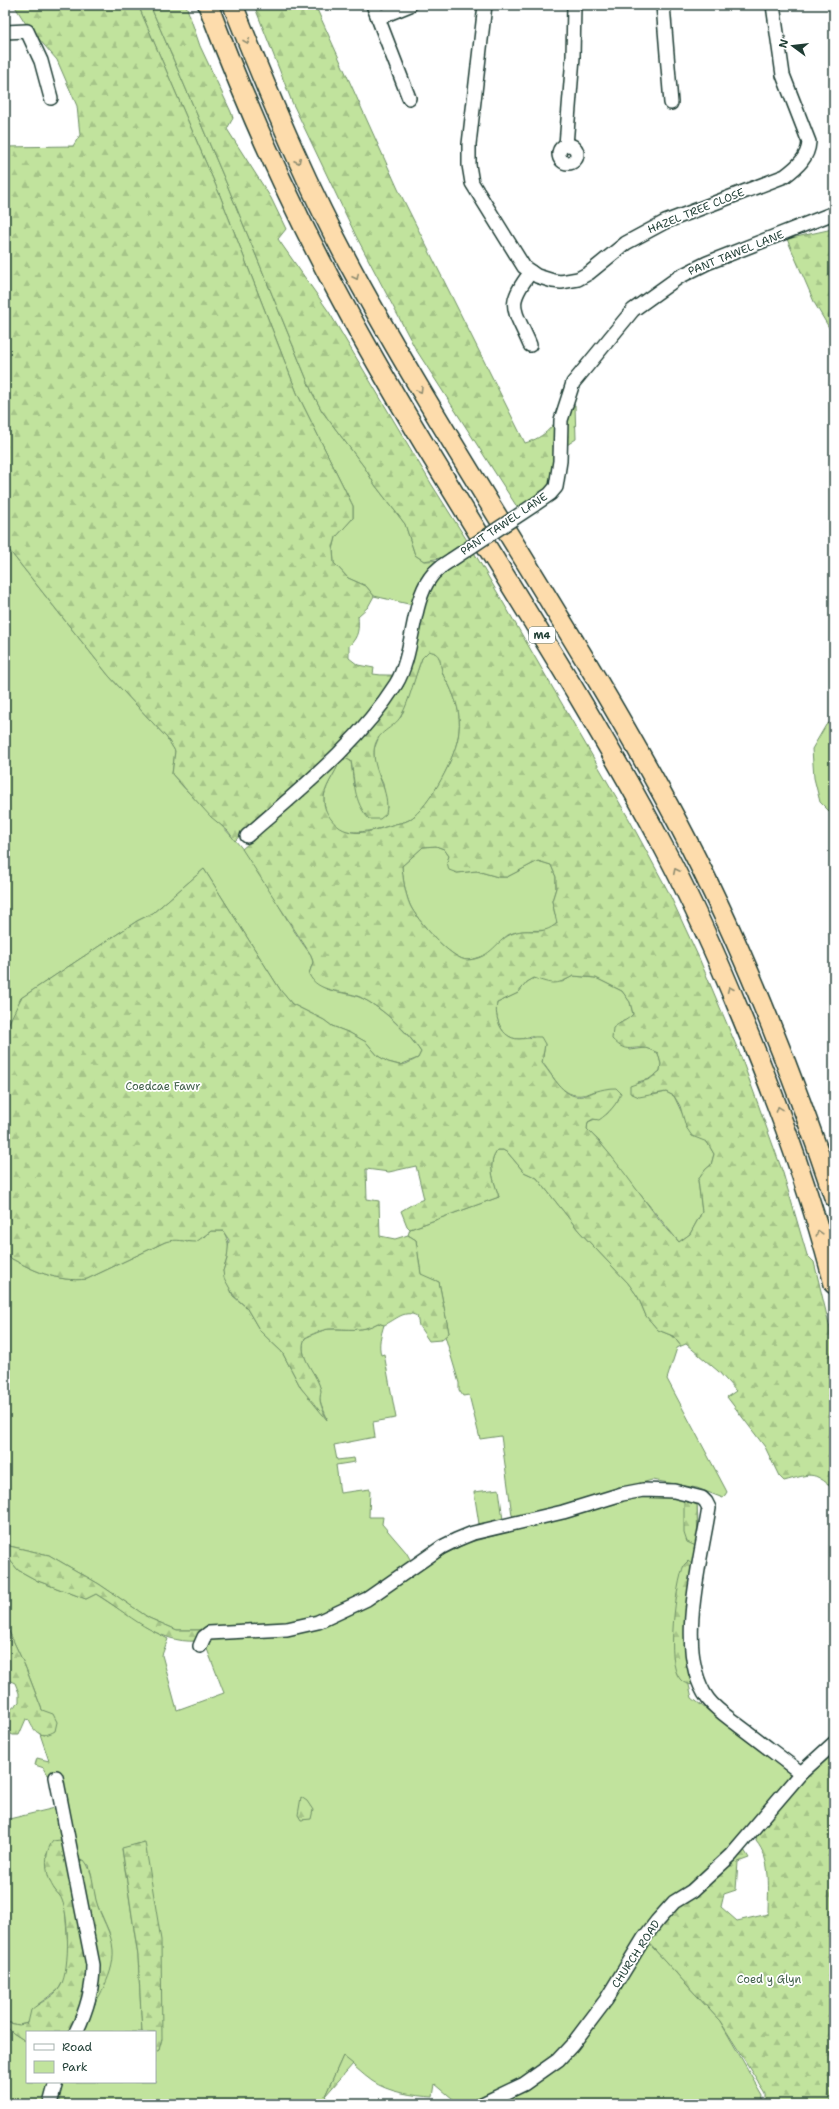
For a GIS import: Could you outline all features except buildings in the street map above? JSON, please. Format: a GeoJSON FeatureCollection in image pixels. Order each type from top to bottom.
{"type":"FeatureCollection","features":[{"type":"Feature","properties":{"kind":"highway","name":"M4"},"geometry":{"type":"LineString","coordinates":[[208,5],[275,166],[341,300],[406,413],[593,720],[670,860],[712,945],[764,1071],[796,1157],[834,1284]]}},
{"type":"Feature","properties":{"kind":"highway","name":"M4"},"geometry":{"type":"LineString","coordinates":[[233,5],[295,155],[359,283],[430,408],[582,654],[679,824],[712,890],[782,1050],[834,1197]]}},
{"type":"Feature","properties":{"kind":"street"},"geometry":{"type":"LineString","coordinates":[[373,5],[409,98]]}},
{"type":"Feature","properties":{"kind":"street"},"geometry":{"type":"LineString","coordinates":[[378,18],[410,5]]}},
{"type":"Feature","properties":{"kind":"street","name":"HAZEL TREE CLOSE"},"geometry":{"type":"LineString","coordinates":[[485,5],[469,144],[470,175],[472,183],[510,247],[524,267],[531,272],[553,281],[561,282],[578,279],[643,233],[688,212],[785,176],[800,164],[808,149],[809,142],[783,75],[773,5]]}},
{"type":"Feature","properties":{"kind":"street"},"geometry":{"type":"LineString","coordinates":[[566,145],[573,58],[574,5]]}},
{"type":"Feature","properties":{"kind":"street"},"geometry":{"type":"LineString","coordinates":[[662,5],[671,103]]}},
{"type":"Feature","properties":{"kind":"street"},"geometry":{"type":"LineString","coordinates":[[5,32],[27,31],[41,61],[51,98]]}},
{"type":"Feature","properties":{"kind":"street","name":"PANT TAWEL LANE"},"geometry":{"type":"LineString","coordinates":[[247,836],[301,790],[361,729],[395,685],[405,663],[424,588],[437,570],[550,494],[556,486],[560,461],[561,420],[573,383],[633,310],[679,277],[707,263],[834,213]]}},
{"type":"Feature","properties":{"kind":"street"},"geometry":{"type":"LineString","coordinates":[[530,345],[513,303],[518,289],[531,272]]}},
{"type":"Feature","properties":{"kind":"street"},"geometry":{"type":"LineString","coordinates":[[200,1646],[204,1637],[209,1633],[287,1629],[304,1626],[332,1616],[367,1599],[442,1547],[473,1533],[514,1525],[643,1490],[674,1491],[702,1498],[709,1508],[697,1580],[692,1630],[692,1656],[694,1671],[700,1685],[708,1699],[721,1712],[800,1773]]}},
{"type":"Feature","properties":{"kind":"street","name":"CHURCH ROAD"},"geometry":{"type":"LineString","coordinates":[[482,2104],[524,2084],[558,2060],[572,2045],[606,2000],[657,1920],[674,1902],[692,1891],[731,1855],[800,1773],[834,1743]]}},
{"type":"Feature","properties":{"kind":"street"},"geometry":{"type":"LineString","coordinates":[[56,1777],[93,1965],[93,1981],[88,2004],[76,2031]]}},
{"type":"Feature","properties":{"kind":"street"},"geometry":{"type":"LineString","coordinates":[[50,2104],[56,2083]]}},
{"type":"Feature","properties":{"kind":"green space","name":"Coedcae Fawr"},"geometry":{"type":"Polygon","coordinates":[[[14,5],[138,5],[219,193],[297,393],[353,506],[353,518],[336,537],[333,549],[334,563],[348,578],[366,586],[374,596],[368,607],[358,616],[358,632],[355,639],[349,646],[349,658],[358,665],[374,668],[373,674],[400,676],[424,588],[457,555],[424,561],[415,555],[405,524],[322,411],[312,392],[228,187],[150,5],[186,5],[200,46],[233,118],[227,129],[271,198],[286,229],[278,239],[329,312],[432,485],[468,542],[629,819],[668,891],[699,958],[741,1057],[783,1173],[807,1255],[814,1262],[834,1345],[834,1489],[816,1476],[806,1475],[784,1481],[779,1476],[765,1447],[727,1397],[736,1391],[718,1371],[686,1344],[681,1346],[673,1336],[658,1330],[646,1316],[638,1297],[628,1283],[579,1231],[537,1178],[524,1172],[508,1153],[503,1150],[498,1150],[492,1161],[493,1179],[499,1197],[410,1229],[407,1226],[401,1211],[424,1199],[416,1166],[389,1172],[366,1169],[367,1199],[379,1201],[380,1236],[395,1239],[408,1235],[416,1240],[421,1274],[439,1282],[449,1333],[441,1340],[429,1341],[419,1326],[417,1316],[412,1314],[404,1314],[384,1325],[378,1323],[360,1329],[329,1329],[317,1332],[305,1338],[303,1351],[321,1388],[320,1401],[327,1420],[301,1388],[282,1352],[260,1331],[246,1307],[234,1296],[224,1278],[223,1271],[227,1259],[229,1240],[223,1231],[211,1231],[196,1242],[177,1240],[165,1242],[87,1279],[76,1280],[54,1277],[34,1270],[5,1255],[5,1040],[8,1025],[21,998],[137,921],[153,913],[204,869],[281,991],[292,1004],[324,1020],[332,1026],[350,1033],[366,1042],[378,1056],[388,1062],[399,1065],[406,1064],[418,1058],[421,1052],[402,1028],[377,1007],[360,997],[324,988],[313,980],[309,974],[313,962],[311,955],[242,849],[305,795],[297,786],[244,831],[235,841],[228,831],[211,817],[172,774],[175,751],[167,738],[109,676],[5,545],[5,147],[73,146],[80,135],[77,106],[57,60],[26,24],[14,5]],[[429,651],[422,658],[407,703],[401,716],[398,721],[381,734],[375,744],[374,759],[386,798],[386,814],[380,819],[369,819],[364,812],[357,798],[351,761],[347,759],[340,760],[327,786],[324,797],[325,809],[337,826],[344,830],[351,832],[367,832],[409,820],[417,813],[434,792],[448,766],[457,741],[459,731],[459,713],[454,696],[443,675],[439,657],[437,654],[429,651]],[[436,846],[423,847],[402,866],[404,886],[410,905],[419,920],[444,947],[453,954],[468,960],[476,959],[489,952],[503,939],[514,933],[520,931],[546,930],[557,923],[552,901],[556,888],[556,877],[551,865],[538,861],[507,877],[498,877],[477,871],[457,873],[449,870],[447,862],[449,856],[444,849],[436,846]],[[573,976],[554,983],[545,982],[534,978],[527,982],[518,993],[497,1003],[496,1009],[500,1026],[503,1031],[513,1038],[519,1039],[541,1037],[545,1044],[542,1063],[566,1092],[579,1096],[601,1090],[616,1088],[621,1093],[620,1097],[606,1115],[599,1120],[593,1119],[588,1122],[587,1129],[611,1156],[655,1215],[679,1242],[690,1234],[702,1212],[698,1180],[711,1165],[714,1154],[707,1142],[692,1136],[686,1127],[680,1106],[674,1096],[666,1092],[639,1097],[630,1093],[630,1086],[650,1079],[660,1071],[661,1064],[658,1053],[645,1048],[624,1048],[612,1039],[613,1028],[633,1014],[630,1002],[622,991],[596,978],[573,976]]]}},
{"type":"Feature","properties":{"kind":"green space"},"geometry":{"type":"Polygon","coordinates":[[[138,5],[150,5],[228,187],[312,392],[322,411],[405,524],[415,555],[424,561],[451,560],[417,606],[374,596],[366,586],[348,578],[334,563],[333,549],[336,537],[353,518],[353,506],[297,393],[219,193],[138,5]]]}},
{"type":"Feature","properties":{"kind":"green space"},"geometry":{"type":"Polygon","coordinates":[[[254,5],[315,5],[398,189],[525,443],[544,434],[557,419],[564,406],[575,405],[576,439],[564,447],[544,497],[519,510],[415,348],[356,236],[292,102],[254,5]]]}},
{"type":"Feature","properties":{"kind":"green space"},"geometry":{"type":"Polygon","coordinates":[[[834,227],[834,336],[815,304],[787,239],[828,230],[834,227]]]}},
{"type":"Feature","properties":{"kind":"green space"},"geometry":{"type":"Polygon","coordinates":[[[5,545],[109,676],[167,738],[175,751],[172,774],[218,822],[245,852],[254,865],[311,955],[313,962],[309,974],[311,977],[324,988],[359,997],[376,1006],[401,1028],[421,1052],[418,1058],[400,1065],[388,1062],[378,1056],[366,1042],[350,1033],[332,1026],[324,1020],[292,1004],[281,991],[204,869],[153,913],[137,921],[21,998],[5,1040],[5,545]]]}},
{"type":"Feature","properties":{"kind":"green space"},"geometry":{"type":"Polygon","coordinates":[[[429,651],[437,654],[439,657],[443,675],[454,696],[459,713],[459,731],[457,741],[448,767],[434,793],[409,820],[360,832],[350,832],[340,829],[333,824],[327,815],[324,797],[327,786],[340,760],[347,759],[351,761],[354,786],[387,808],[383,784],[374,764],[374,749],[380,734],[401,717],[422,658],[429,651]]]}},
{"type":"Feature","properties":{"kind":"green space"},"geometry":{"type":"Polygon","coordinates":[[[834,720],[834,816],[820,802],[814,778],[812,749],[826,725],[834,720]]]}},
{"type":"Feature","properties":{"kind":"green space"},"geometry":{"type":"Polygon","coordinates":[[[436,846],[444,849],[449,856],[447,862],[457,873],[477,871],[498,877],[507,877],[538,861],[551,865],[556,877],[556,888],[552,901],[557,923],[550,930],[512,933],[493,950],[479,958],[468,960],[453,954],[435,938],[419,920],[408,900],[404,881],[402,866],[423,847],[436,846]]]}},
{"type":"Feature","properties":{"kind":"green space"},"geometry":{"type":"Polygon","coordinates":[[[573,976],[596,978],[622,991],[630,1002],[633,1014],[627,1020],[620,1022],[629,1050],[646,1048],[658,1053],[661,1064],[660,1071],[649,1079],[638,1082],[653,1095],[666,1092],[674,1096],[683,1115],[707,1142],[714,1154],[711,1165],[698,1180],[702,1212],[690,1234],[679,1242],[621,1171],[600,1142],[587,1129],[588,1122],[607,1114],[619,1099],[595,1091],[585,1095],[569,1093],[558,1084],[542,1062],[545,1044],[531,1036],[521,1039],[513,1038],[503,1031],[498,1021],[496,1009],[497,1003],[518,993],[527,982],[534,978],[562,982],[573,976]]]}},
{"type":"Feature","properties":{"kind":"green space"},"geometry":{"type":"Polygon","coordinates":[[[498,1150],[503,1150],[508,1153],[524,1172],[537,1178],[579,1231],[628,1283],[638,1297],[646,1316],[658,1330],[673,1336],[681,1346],[677,1348],[667,1379],[727,1492],[723,1498],[697,1488],[652,1480],[515,1519],[512,1515],[501,1436],[480,1439],[469,1395],[463,1396],[459,1390],[459,1383],[445,1336],[449,1333],[439,1282],[421,1275],[416,1240],[408,1235],[410,1229],[499,1197],[492,1173],[492,1161],[498,1150]]]}},
{"type":"Feature","properties":{"kind":"green space"},"geometry":{"type":"Polygon","coordinates":[[[211,1231],[223,1231],[228,1241],[228,1255],[223,1271],[233,1296],[246,1307],[260,1331],[282,1352],[301,1388],[327,1418],[320,1398],[321,1391],[318,1382],[303,1351],[305,1338],[320,1331],[329,1329],[359,1329],[378,1323],[384,1325],[380,1340],[380,1351],[381,1355],[384,1354],[396,1418],[373,1422],[375,1437],[334,1445],[337,1460],[354,1458],[355,1462],[336,1465],[340,1493],[370,1489],[369,1517],[383,1517],[382,1524],[406,1552],[410,1559],[408,1567],[354,1602],[303,1622],[200,1630],[177,1630],[149,1618],[99,1584],[49,1555],[5,1545],[5,1255],[34,1270],[54,1277],[76,1280],[87,1279],[165,1242],[176,1238],[187,1242],[204,1237],[211,1231]]]}},
{"type":"Feature","properties":{"kind":"green space"},"geometry":{"type":"Polygon","coordinates":[[[499,1489],[503,1520],[479,1524],[474,1492],[499,1489]]]}},
{"type":"Feature","properties":{"kind":"green space"},"geometry":{"type":"Polygon","coordinates":[[[644,1495],[679,1497],[697,1505],[699,1542],[686,1672],[692,1698],[791,1775],[738,1840],[707,1869],[674,1894],[674,1902],[644,1938],[720,2021],[763,2096],[762,2104],[459,2104],[435,2084],[433,2097],[417,2096],[385,2088],[368,2078],[343,2056],[325,2096],[333,2104],[60,2104],[60,2083],[156,2083],[156,2052],[159,2050],[144,1842],[122,1849],[138,1956],[142,2031],[80,2031],[111,1967],[109,1932],[96,1902],[89,1865],[46,1854],[54,1889],[62,1898],[65,1908],[68,1947],[65,1978],[58,1990],[37,2005],[28,2023],[19,2025],[5,2022],[5,1820],[59,1807],[51,1780],[44,1768],[35,1765],[37,1758],[49,1761],[40,1734],[45,1735],[46,1720],[25,1666],[5,1623],[5,1554],[18,1570],[38,1581],[86,1599],[96,1594],[146,1627],[168,1639],[162,1655],[177,1710],[224,1693],[207,1649],[207,1639],[287,1635],[467,1543],[644,1495]]]}},
{"type":"Feature","properties":{"kind":"green space"},"geometry":{"type":"Polygon","coordinates":[[[684,1499],[697,1505],[698,1547],[687,1542],[684,1533],[684,1499]]]}},
{"type":"Feature","properties":{"kind":"green space"},"geometry":{"type":"Polygon","coordinates":[[[5,1545],[49,1555],[99,1584],[149,1618],[177,1630],[200,1630],[200,1635],[197,1641],[182,1641],[169,1638],[144,1626],[96,1594],[86,1599],[38,1581],[18,1570],[5,1554],[5,1545]]]}},
{"type":"Feature","properties":{"kind":"green space"},"geometry":{"type":"Polygon","coordinates":[[[688,1561],[698,1569],[696,1585],[700,1685],[686,1684],[680,1679],[673,1657],[673,1623],[675,1605],[681,1575],[684,1565],[688,1561]]]}},
{"type":"Feature","properties":{"kind":"green space"},"geometry":{"type":"Polygon","coordinates":[[[5,1623],[25,1666],[42,1710],[53,1714],[57,1722],[55,1731],[46,1734],[39,1733],[33,1728],[29,1720],[26,1719],[19,1735],[13,1735],[5,1731],[5,1712],[8,1712],[19,1702],[19,1693],[15,1683],[8,1680],[5,1658],[5,1623]]]}},
{"type":"Feature","properties":{"kind":"green space","name":"Coed y Glyn"},"geometry":{"type":"Polygon","coordinates":[[[834,1743],[834,2104],[766,2104],[766,2094],[720,2021],[644,1938],[736,1849],[744,1850],[749,1858],[738,1862],[736,1890],[724,1894],[721,1907],[737,1921],[768,1914],[767,1866],[765,1857],[756,1841],[757,1833],[834,1743]]]}},
{"type":"Feature","properties":{"kind":"green space"},"geometry":{"type":"Polygon","coordinates":[[[301,1797],[307,1801],[313,1810],[311,1819],[301,1820],[298,1815],[301,1797]]]}},
{"type":"Feature","properties":{"kind":"green space"},"geometry":{"type":"Polygon","coordinates":[[[60,1840],[70,1844],[79,1861],[84,1860],[87,1864],[92,1879],[96,1900],[112,1943],[113,1961],[106,1982],[80,2031],[26,2031],[26,2041],[13,2033],[5,2025],[5,2022],[19,2025],[28,2023],[31,2010],[52,1996],[58,1990],[62,1983],[67,1960],[68,1946],[64,1908],[60,1896],[49,1879],[46,1865],[48,1852],[53,1841],[60,1840]]]}},
{"type":"Feature","properties":{"kind":"green space"},"geometry":{"type":"Polygon","coordinates":[[[145,1842],[161,1940],[162,2039],[159,2050],[156,2052],[156,2031],[142,2031],[138,1956],[122,1848],[145,1842]]]}},
{"type":"Feature","properties":{"kind":"green space"},"geometry":{"type":"Polygon","coordinates":[[[5,2025],[13,2033],[26,2041],[26,2083],[51,2083],[45,2104],[5,2104],[5,2025]]]}},
{"type":"Feature","properties":{"kind":"green space"},"geometry":{"type":"Polygon","coordinates":[[[343,2056],[353,2064],[325,2096],[343,2056]]]}}]}
